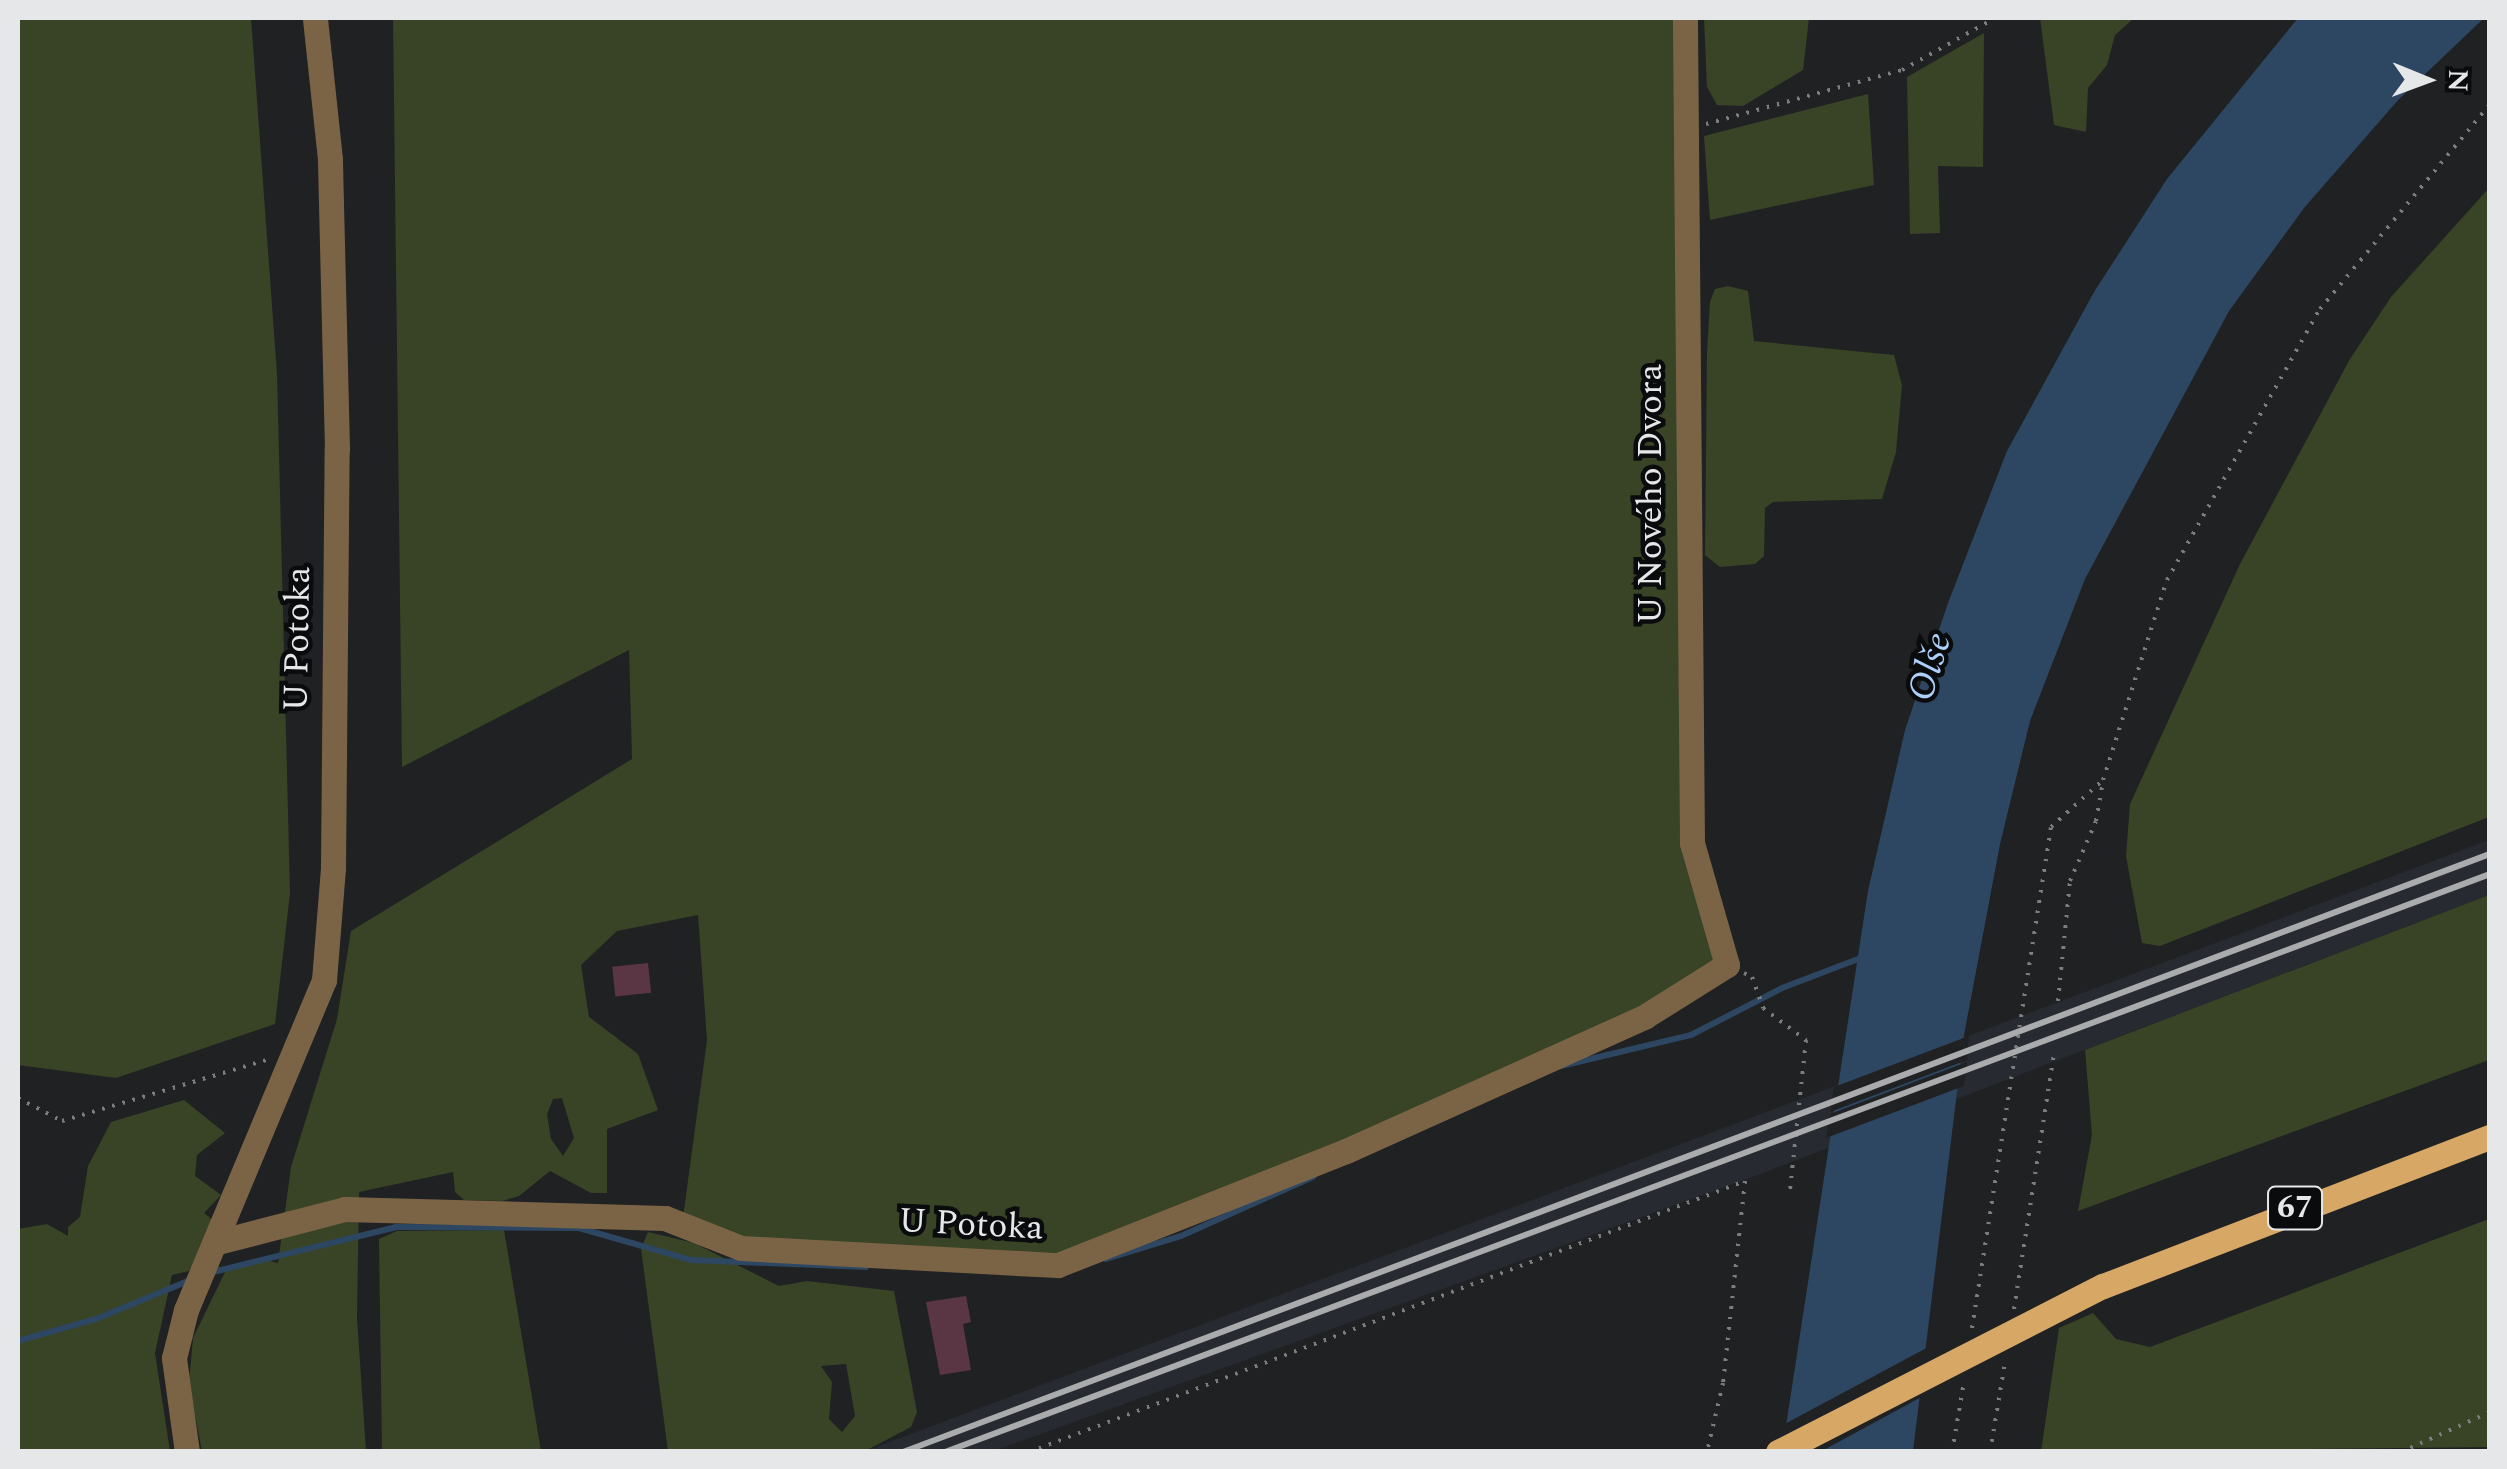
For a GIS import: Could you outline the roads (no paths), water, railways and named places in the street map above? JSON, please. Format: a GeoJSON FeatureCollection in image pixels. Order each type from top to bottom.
{"type":"FeatureCollection","features":[{"type":"Feature","properties":{"kind":"main road","name":"67"},"geometry":{"type":"LineString","coordinates":[[1778,1452],[2103,1286],[2490,1137]]}},
{"type":"Feature","properties":{"kind":"street","name":"U Potoka"},"geometry":{"type":"LineString","coordinates":[[188,1452],[174,1358],[186,1310],[218,1242],[324,980],[333,868],[337,430],[330,160],[314,18]]}},
{"type":"Feature","properties":{"kind":"street","name":"U Nového Dvora"},"geometry":{"type":"LineString","coordinates":[[1685,18],[1692,843],[1727,965]]}},
{"type":"Feature","properties":{"kind":"street","name":"U Potoka"},"geometry":{"type":"LineString","coordinates":[[218,1242],[365,1209],[665,1218],[741,1248],[1058,1265],[1346,1151],[1644,1017],[1727,965]]}},
{"type":"Feature","properties":{"kind":"water","name":"Olše"},"geometry":{"type":"Polygon","coordinates":[[[2298,18],[2484,18],[2399,99],[2304,208],[2229,311],[2085,579],[2030,721],[2000,844],[1964,1035],[1913,1451],[1782,1452],[1868,891],[1905,730],[1948,603],[2007,451],[2094,292],[2167,179],[2298,18]]]}},
{"type":"Feature","properties":{"kind":"waterway"},"geometry":{"type":"LineString","coordinates":[[1561,1066],[1691,1035],[1782,988],[1863,957]]}},
{"type":"Feature","properties":{"kind":"waterway"},"geometry":{"type":"LineString","coordinates":[[1106,1259],[1181,1236],[1313,1177]]}},
{"type":"Feature","properties":{"kind":"waterway"},"geometry":{"type":"LineString","coordinates":[[209,1273],[396,1227],[579,1228],[691,1260],[866,1267]]}},
{"type":"Feature","properties":{"kind":"waterway"},"geometry":{"type":"LineString","coordinates":[[18,1341],[96,1319],[188,1281]]}},
{"type":"Feature","properties":{"kind":"railway"},"geometry":{"type":"LineString","coordinates":[[903,1452],[2490,854]]}},
{"type":"Feature","properties":{"kind":"railway"},"geometry":{"type":"LineString","coordinates":[[945,1452],[2490,874]]}}]}
